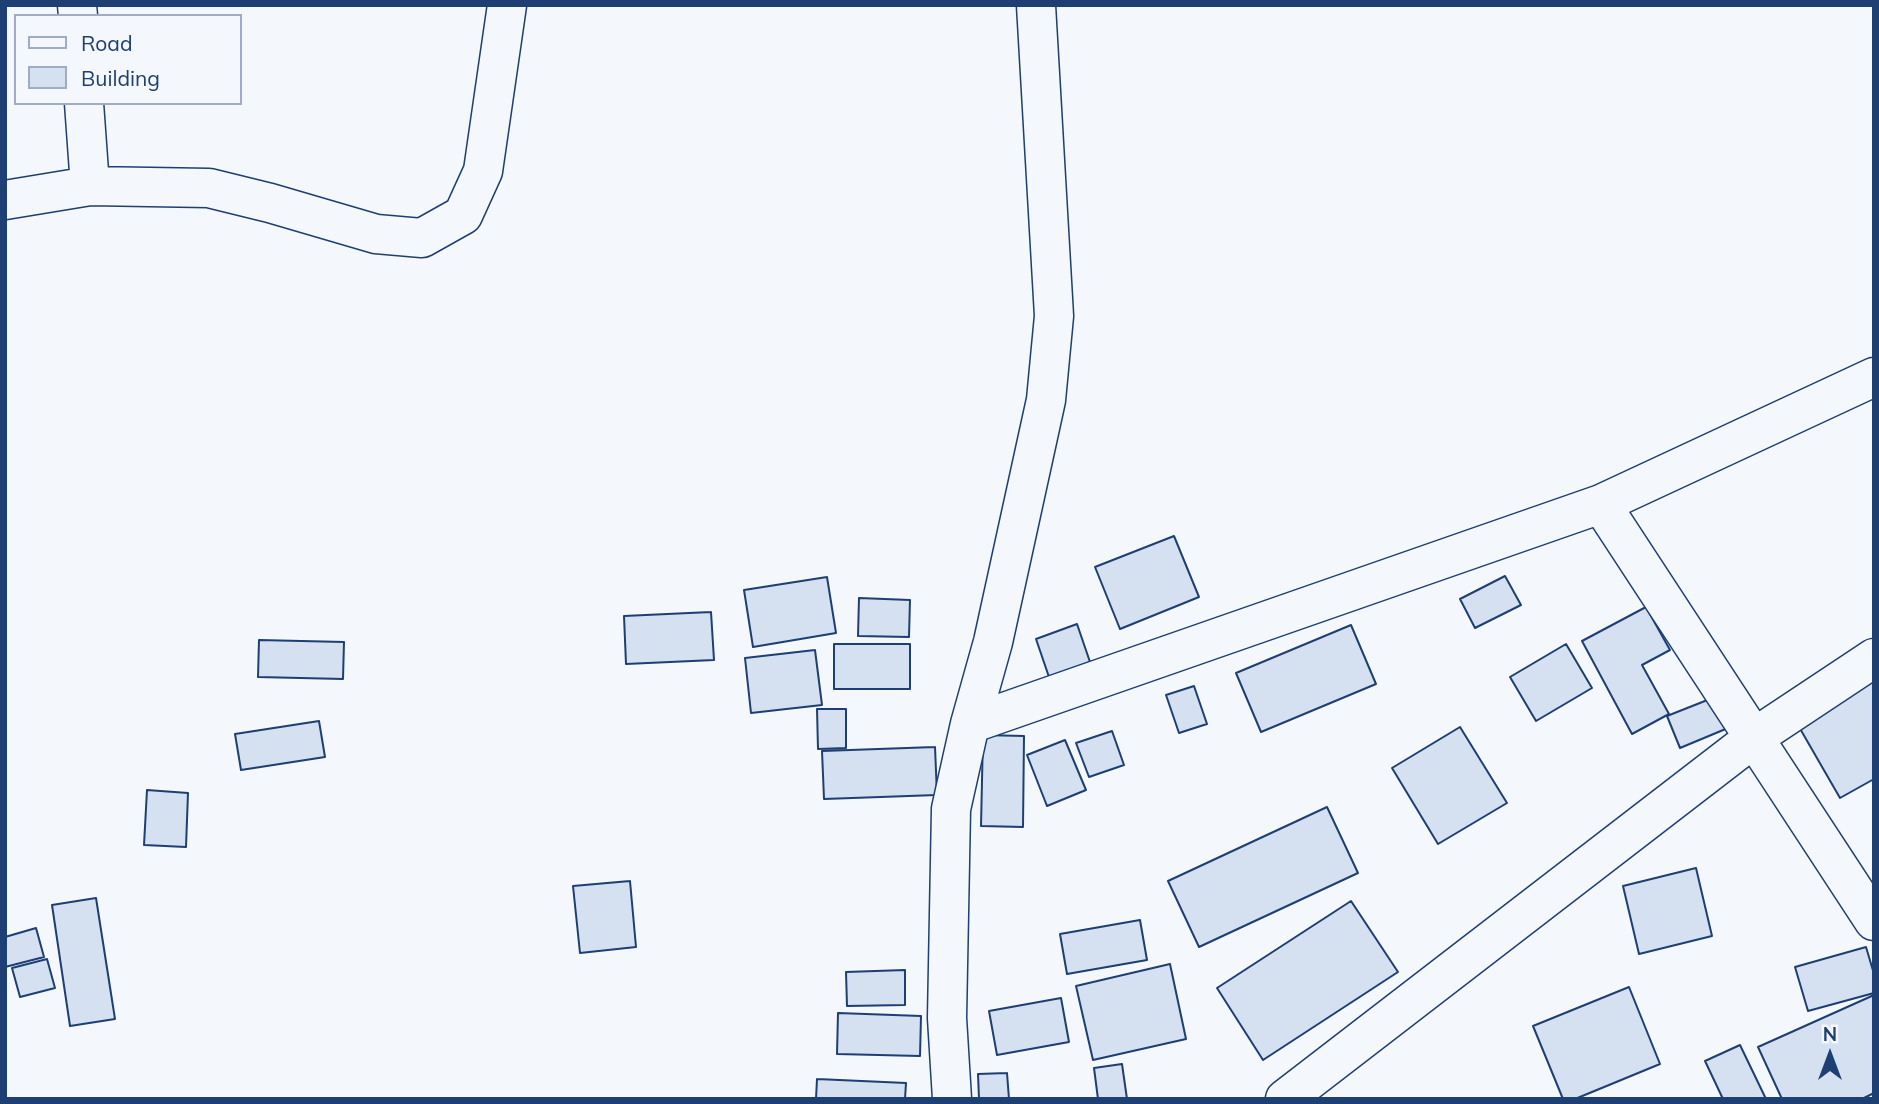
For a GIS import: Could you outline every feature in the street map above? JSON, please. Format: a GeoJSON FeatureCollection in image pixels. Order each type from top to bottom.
{"type":"FeatureCollection","features":[{"type":"Feature","properties":{"kind":"street"},"geometry":{"type":"LineString","coordinates":[[5,200],[90,186],[209,188],[376,234],[422,238],[463,215],[483,172],[507,5]]}},
{"type":"Feature","properties":{"kind":"street"},"geometry":{"type":"LineString","coordinates":[[952,1099],[947,1018],[951,808],[970,724],[993,642],[1046,400],[1054,316],[1036,5]]}},
{"type":"Feature","properties":{"kind":"street"},"geometry":{"type":"LineString","coordinates":[[84,105],[90,186]]}},
{"type":"Feature","properties":{"kind":"street"},"geometry":{"type":"LineString","coordinates":[[970,724],[1601,504],[1874,377]]}},
{"type":"Feature","properties":{"kind":"street"},"geometry":{"type":"LineString","coordinates":[[1601,504],[1874,921]]}},
{"type":"Feature","properties":{"kind":"street"},"geometry":{"type":"LineString","coordinates":[[1285,1099],[1755,737],[1874,658]]}},
{"type":"Feature","properties":{"kind":"building"},"geometry":{"type":"Polygon","coordinates":[[[1174,536],[1199,597],[1120,629],[1095,567],[1174,536]]]}},
{"type":"Feature","properties":{"kind":"building"},"geometry":{"type":"Polygon","coordinates":[[[1505,576],[1521,605],[1475,628],[1460,599],[1505,576]]]}},
{"type":"Feature","properties":{"kind":"building"},"geometry":{"type":"Polygon","coordinates":[[[827,577],[836,633],[753,647],[744,590],[827,577]]]}},
{"type":"Feature","properties":{"kind":"building"},"geometry":{"type":"Polygon","coordinates":[[[859,598],[910,600],[909,637],[858,636],[859,598]]]}},
{"type":"Feature","properties":{"kind":"building"},"geometry":{"type":"Polygon","coordinates":[[[1646,607],[1670,650],[1642,665],[1669,714],[1632,734],[1582,641],[1646,607]]]}},
{"type":"Feature","properties":{"kind":"building"},"geometry":{"type":"Polygon","coordinates":[[[711,612],[714,660],[626,664],[624,616],[711,612]]]}},
{"type":"Feature","properties":{"kind":"building"},"geometry":{"type":"Polygon","coordinates":[[[1077,624],[1090,662],[1049,677],[1036,639],[1077,624]]]}},
{"type":"Feature","properties":{"kind":"building"},"geometry":{"type":"Polygon","coordinates":[[[1351,625],[1376,684],[1261,732],[1236,673],[1351,625]]]}},
{"type":"Feature","properties":{"kind":"building"},"geometry":{"type":"Polygon","coordinates":[[[259,640],[344,642],[343,679],[258,677],[259,640]]]}},
{"type":"Feature","properties":{"kind":"building"},"geometry":{"type":"Polygon","coordinates":[[[834,644],[910,644],[910,689],[834,689],[834,644]]]}},
{"type":"Feature","properties":{"kind":"building"},"geometry":{"type":"Polygon","coordinates":[[[1566,644],[1592,688],[1536,721],[1510,677],[1566,644]]]}},
{"type":"Feature","properties":{"kind":"building"},"geometry":{"type":"Polygon","coordinates":[[[815,650],[822,705],[751,713],[745,658],[815,650]]]}},
{"type":"Feature","properties":{"kind":"building"},"geometry":{"type":"Polygon","coordinates":[[[1874,665],[1874,779],[1840,798],[1791,713],[1874,665]]]}},
{"type":"Feature","properties":{"kind":"building"},"geometry":{"type":"Polygon","coordinates":[[[1194,686],[1207,724],[1179,733],[1166,695],[1194,686]]]}},
{"type":"Feature","properties":{"kind":"building"},"geometry":{"type":"Polygon","coordinates":[[[1715,697],[1728,728],[1680,748],[1667,716],[1715,697]]]}},
{"type":"Feature","properties":{"kind":"building"},"geometry":{"type":"Polygon","coordinates":[[[817,709],[846,709],[846,748],[818,749],[817,709]]]}},
{"type":"Feature","properties":{"kind":"building"},"geometry":{"type":"Polygon","coordinates":[[[319,721],[325,757],[241,770],[235,734],[319,721]]]}},
{"type":"Feature","properties":{"kind":"building"},"geometry":{"type":"Polygon","coordinates":[[[1460,727],[1507,803],[1438,844],[1392,768],[1460,727]]]}},
{"type":"Feature","properties":{"kind":"building"},"geometry":{"type":"Polygon","coordinates":[[[1112,731],[1124,765],[1089,777],[1076,743],[1112,731]]]}},
{"type":"Feature","properties":{"kind":"building"},"geometry":{"type":"Polygon","coordinates":[[[983,735],[1024,736],[1023,827],[981,826],[983,735]]]}},
{"type":"Feature","properties":{"kind":"building"},"geometry":{"type":"Polygon","coordinates":[[[1065,740],[1086,790],[1047,806],[1027,755],[1065,740]]]}},
{"type":"Feature","properties":{"kind":"building"},"geometry":{"type":"Polygon","coordinates":[[[935,747],[937,795],[824,799],[822,751],[935,747]]]}},
{"type":"Feature","properties":{"kind":"building"},"geometry":{"type":"Polygon","coordinates":[[[147,790],[188,793],[186,847],[144,845],[147,790]]]}},
{"type":"Feature","properties":{"kind":"building"},"geometry":{"type":"Polygon","coordinates":[[[1327,807],[1358,873],[1199,947],[1168,881],[1327,807]]]}},
{"type":"Feature","properties":{"kind":"building"},"geometry":{"type":"Polygon","coordinates":[[[1696,868],[1712,936],[1639,954],[1623,886],[1696,868]]]}},
{"type":"Feature","properties":{"kind":"building"},"geometry":{"type":"Polygon","coordinates":[[[630,881],[636,947],[580,953],[573,886],[630,881]]]}},
{"type":"Feature","properties":{"kind":"building"},"geometry":{"type":"Polygon","coordinates":[[[96,898],[115,1019],[70,1026],[52,905],[96,898]]]}},
{"type":"Feature","properties":{"kind":"building"},"geometry":{"type":"Polygon","coordinates":[[[1351,901],[1398,972],[1263,1060],[1217,988],[1351,901]]]}},
{"type":"Feature","properties":{"kind":"building"},"geometry":{"type":"Polygon","coordinates":[[[1140,920],[1147,960],[1067,974],[1060,934],[1140,920]]]}},
{"type":"Feature","properties":{"kind":"building"},"geometry":{"type":"Polygon","coordinates":[[[36,928],[44,957],[5,967],[5,937],[36,928]]]}},
{"type":"Feature","properties":{"kind":"building"},"geometry":{"type":"Polygon","coordinates":[[[1866,947],[1874,974],[1874,993],[1808,1011],[1795,967],[1866,947]]]}},
{"type":"Feature","properties":{"kind":"building"},"geometry":{"type":"Polygon","coordinates":[[[47,959],[55,988],[20,997],[12,968],[47,959]]]}},
{"type":"Feature","properties":{"kind":"building"},"geometry":{"type":"Polygon","coordinates":[[[1170,964],[1186,1039],[1093,1060],[1076,986],[1170,964]]]}},
{"type":"Feature","properties":{"kind":"building"},"geometry":{"type":"Polygon","coordinates":[[[905,970],[905,1005],[847,1006],[846,972],[905,970]]]}},
{"type":"Feature","properties":{"kind":"building"},"geometry":{"type":"Polygon","coordinates":[[[1629,987],[1660,1064],[1575,1099],[1563,1099],[1533,1026],[1629,987]]]}},
{"type":"Feature","properties":{"kind":"building"},"geometry":{"type":"Polygon","coordinates":[[[1874,995],[1874,1093],[1862,1099],[1782,1099],[1758,1047],[1874,995]]]}},
{"type":"Feature","properties":{"kind":"building"},"geometry":{"type":"Polygon","coordinates":[[[1061,998],[1069,1042],[997,1055],[989,1011],[1061,998]]]}},
{"type":"Feature","properties":{"kind":"building"},"geometry":{"type":"Polygon","coordinates":[[[838,1013],[921,1016],[920,1056],[837,1054],[838,1013]]]}},
{"type":"Feature","properties":{"kind":"building"},"geometry":{"type":"Polygon","coordinates":[[[1740,1045],[1766,1099],[1723,1099],[1705,1061],[1740,1045]]]}},
{"type":"Feature","properties":{"kind":"building"},"geometry":{"type":"Polygon","coordinates":[[[1122,1064],[1127,1099],[1098,1099],[1094,1068],[1122,1064]]]}},
{"type":"Feature","properties":{"kind":"building"},"geometry":{"type":"Polygon","coordinates":[[[1007,1073],[1009,1099],[979,1099],[978,1074],[1007,1073]]]}},
{"type":"Feature","properties":{"kind":"building"},"geometry":{"type":"Polygon","coordinates":[[[817,1079],[906,1083],[905,1099],[816,1099],[817,1079]]]}}]}
